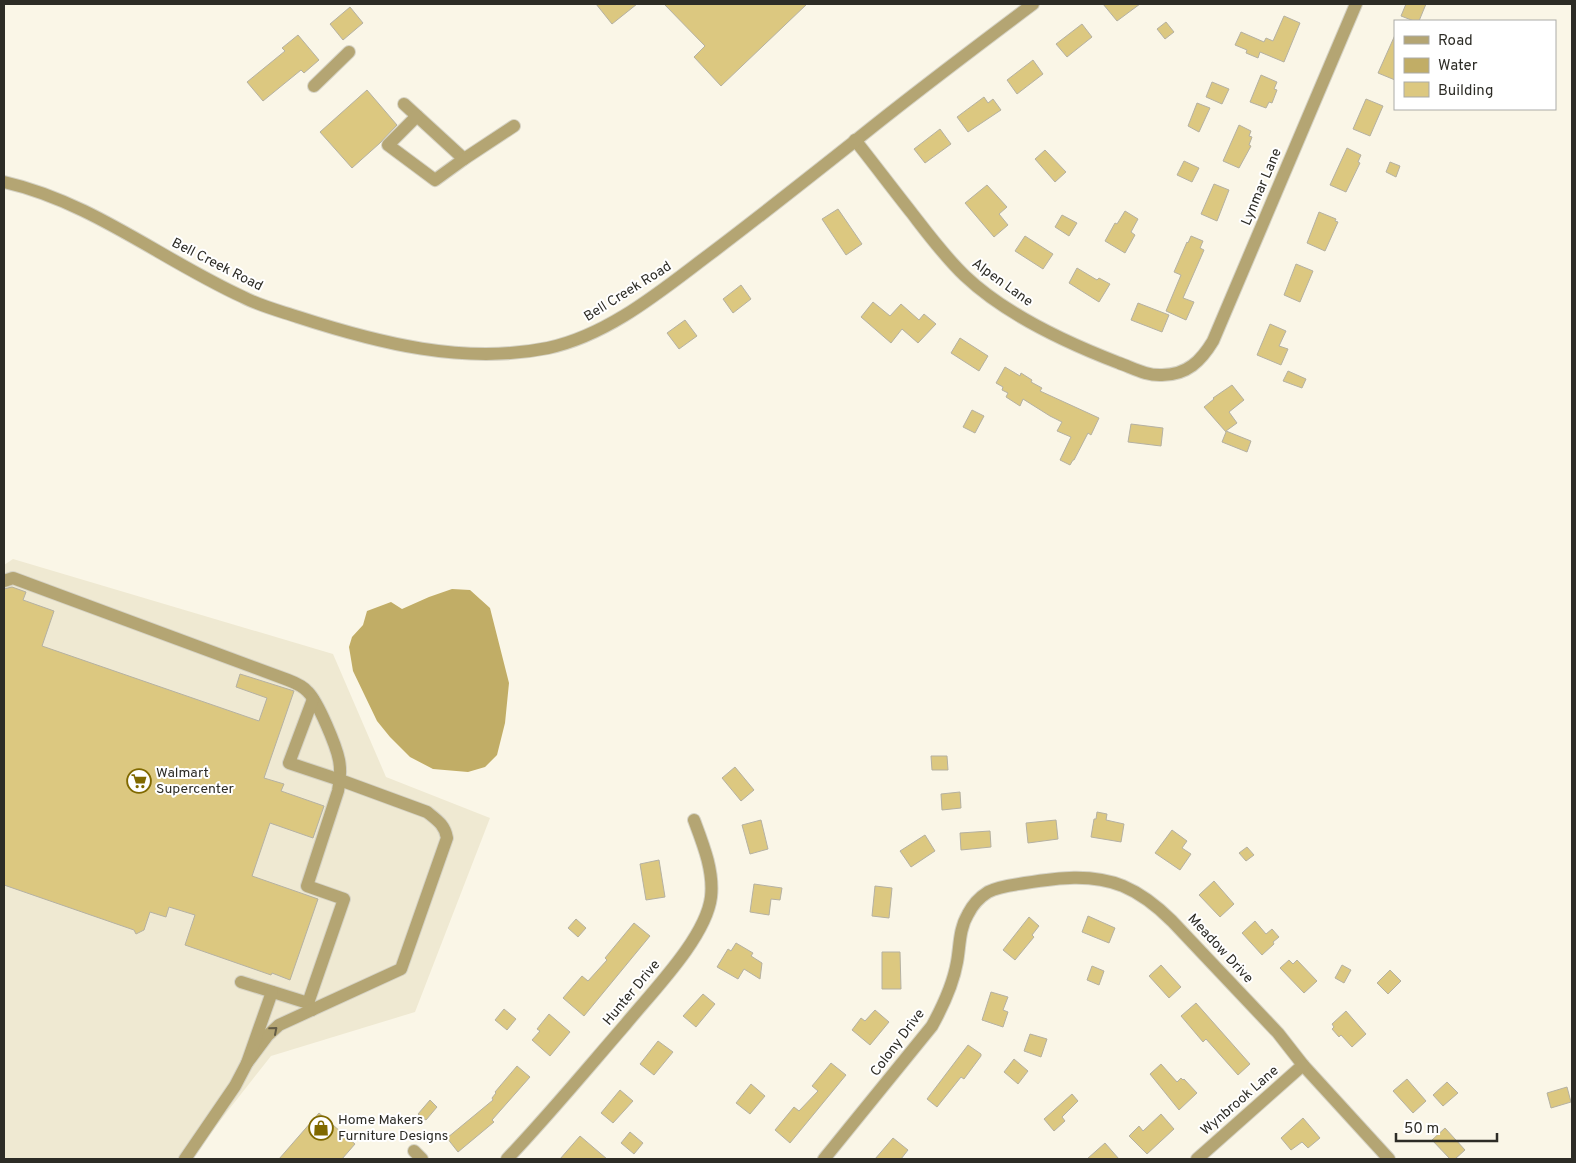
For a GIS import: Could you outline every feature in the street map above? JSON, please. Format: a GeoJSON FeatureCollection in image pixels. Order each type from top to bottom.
{"type":"FeatureCollection","features":[{"type":"Feature","properties":{"kind":"street","name":"Bell Creek Road"},"geometry":{"type":"LineString","coordinates":[[4,182],[40,192],[98,217],[244,298],[317,323],[416,348],[451,352],[486,354],[549,348],[574,341],[606,326],[677,279],[778,202],[902,103],[1033,4]]}},
{"type":"Feature","properties":{"kind":"street","name":"Lynmar Lane"},"geometry":{"type":"LineString","coordinates":[[1182,372],[1195,364],[1213,341],[1356,4]]}},
{"type":"Feature","properties":{"kind":"street"},"geometry":{"type":"LineString","coordinates":[[314,86],[349,52]]}},
{"type":"Feature","properties":{"kind":"street"},"geometry":{"type":"LineString","coordinates":[[404,104],[464,159]]}},
{"type":"Feature","properties":{"kind":"street"},"geometry":{"type":"LineString","coordinates":[[417,116],[388,144],[435,180],[514,126]]}},
{"type":"Feature","properties":{"kind":"street","name":"Alpen Lane"},"geometry":{"type":"LineString","coordinates":[[855,140],[941,252],[989,295],[1057,336],[1098,355],[1146,373],[1162,375],[1182,372]]}},
{"type":"Feature","properties":{"kind":"street"},"geometry":{"type":"LineString","coordinates":[[4,581],[13,578],[263,670],[299,684],[314,699],[335,746],[339,760],[340,780],[307,886],[344,899],[310,1007]]}},
{"type":"Feature","properties":{"kind":"street"},"geometry":{"type":"LineString","coordinates":[[247,1063],[268,1035],[279,1025],[310,1007],[401,970],[447,838],[446,830],[438,820],[427,812],[289,763],[314,699]]}},
{"type":"Feature","properties":{"kind":"street","name":"Hunter Drive"},"geometry":{"type":"LineString","coordinates":[[507,1159],[584,1073],[676,964],[707,914],[711,897],[711,880],[709,867],[694,820]]}},
{"type":"Feature","properties":{"kind":"street","name":"Meadow Drive"},"geometry":{"type":"LineString","coordinates":[[976,903],[986,893],[994,889],[1057,878],[1103,880],[1121,885],[1137,893],[1156,905],[1172,920],[1278,1033],[1303,1065],[1389,1159]]}},
{"type":"Feature","properties":{"kind":"street","name":"Colony Drive"},"geometry":{"type":"LineString","coordinates":[[824,1159],[932,1026],[943,1006],[953,980],[961,932],[967,915],[976,903]]}},
{"type":"Feature","properties":{"kind":"street"},"geometry":{"type":"LineString","coordinates":[[240,982],[310,1007]]}},
{"type":"Feature","properties":{"kind":"street"},"geometry":{"type":"LineString","coordinates":[[185,1159],[235,1086],[247,1063],[272,992]]}},
{"type":"Feature","properties":{"kind":"street","name":"Wynbrook Lane"},"geometry":{"type":"LineString","coordinates":[[1197,1159],[1303,1065]]}},
{"type":"Feature","properties":{"kind":"shaded area"},"geometry":{"type":"Polygon","coordinates":[[[13,559],[333,654],[386,777],[490,818],[415,1012],[271,1056],[190,1159],[4,1159],[4,565],[13,559]]]}},
{"type":"Feature","properties":{"kind":"water"},"geometry":{"type":"Polygon","coordinates":[[[452,589],[470,590],[490,608],[509,683],[505,723],[497,755],[485,767],[468,772],[433,769],[410,757],[390,737],[377,721],[353,671],[349,647],[352,637],[363,625],[367,611],[391,602],[402,609],[452,589]]]}},
{"type":"Feature","properties":{"kind":"building"},"geometry":{"type":"Polygon","coordinates":[[[596,4],[637,4],[612,24],[596,4]]]}},
{"type":"Feature","properties":{"kind":"building"},"geometry":{"type":"Polygon","coordinates":[[[664,4],[807,4],[721,86],[694,57],[705,46],[664,4]]]}},
{"type":"Feature","properties":{"kind":"building"},"geometry":{"type":"Polygon","coordinates":[[[1103,4],[1140,4],[1117,21],[1103,4]]]}},
{"type":"Feature","properties":{"kind":"building"},"geometry":{"type":"Polygon","coordinates":[[[1406,4],[1426,4],[1419,20],[1411,20],[1401,16],[1406,4]]]}},
{"type":"Feature","properties":{"kind":"building"},"geometry":{"type":"Polygon","coordinates":[[[350,7],[363,23],[343,40],[330,24],[350,7]]]}},
{"type":"Feature","properties":{"kind":"building"},"geometry":{"type":"Polygon","coordinates":[[[1284,16],[1300,23],[1284,62],[1260,52],[1258,58],[1246,53],[1247,50],[1235,45],[1241,32],[1264,42],[1266,38],[1273,41],[1284,16]]]}},
{"type":"Feature","properties":{"kind":"building"},"geometry":{"type":"Polygon","coordinates":[[[1166,22],[1174,32],[1165,39],[1157,29],[1166,22]]]}},
{"type":"Feature","properties":{"kind":"building"},"geometry":{"type":"Polygon","coordinates":[[[1082,24],[1092,37],[1067,57],[1056,44],[1082,24]]]}},
{"type":"Feature","properties":{"kind":"building"},"geometry":{"type":"Polygon","coordinates":[[[298,35],[319,60],[304,73],[301,70],[263,101],[247,82],[285,51],[282,48],[298,35]]]}},
{"type":"Feature","properties":{"kind":"building"},"geometry":{"type":"Polygon","coordinates":[[[1394,37],[1394,80],[1378,73],[1394,37]]]}},
{"type":"Feature","properties":{"kind":"building"},"geometry":{"type":"Polygon","coordinates":[[[1033,60],[1043,74],[1017,94],[1007,80],[1033,60]]]}},
{"type":"Feature","properties":{"kind":"building"},"geometry":{"type":"Polygon","coordinates":[[[1261,75],[1277,82],[1274,89],[1277,90],[1272,103],[1269,102],[1266,108],[1250,102],[1261,75]]]}},
{"type":"Feature","properties":{"kind":"building"},"geometry":{"type":"Polygon","coordinates":[[[1212,82],[1229,89],[1222,104],[1206,97],[1212,82]]]}},
{"type":"Feature","properties":{"kind":"building"},"geometry":{"type":"Polygon","coordinates":[[[367,90],[397,125],[352,168],[320,132],[367,90]]]}},
{"type":"Feature","properties":{"kind":"building"},"geometry":{"type":"Polygon","coordinates":[[[984,97],[988,103],[993,99],[1001,110],[968,132],[957,117],[984,97]]]}},
{"type":"Feature","properties":{"kind":"building"},"geometry":{"type":"Polygon","coordinates":[[[1366,99],[1383,106],[1370,136],[1353,129],[1366,99]]]}},
{"type":"Feature","properties":{"kind":"building"},"geometry":{"type":"Polygon","coordinates":[[[1197,103],[1210,108],[1199,132],[1188,126],[1197,103]]]}},
{"type":"Feature","properties":{"kind":"building"},"geometry":{"type":"Polygon","coordinates":[[[1239,125],[1251,131],[1249,136],[1252,137],[1249,145],[1251,146],[1239,168],[1223,161],[1239,125]]]}},
{"type":"Feature","properties":{"kind":"building"},"geometry":{"type":"Polygon","coordinates":[[[940,129],[951,144],[925,163],[914,149],[940,129]]]}},
{"type":"Feature","properties":{"kind":"building"},"geometry":{"type":"Polygon","coordinates":[[[1347,148],[1361,155],[1358,162],[1360,163],[1346,192],[1330,185],[1347,148]]]}},
{"type":"Feature","properties":{"kind":"building"},"geometry":{"type":"Polygon","coordinates":[[[1045,150],[1066,172],[1055,182],[1035,159],[1045,150]]]}},
{"type":"Feature","properties":{"kind":"building"},"geometry":{"type":"Polygon","coordinates":[[[1184,161],[1199,168],[1192,182],[1177,175],[1184,161]]]}},
{"type":"Feature","properties":{"kind":"building"},"geometry":{"type":"Polygon","coordinates":[[[1390,162],[1400,166],[1396,177],[1386,172],[1390,162]]]}},
{"type":"Feature","properties":{"kind":"building"},"geometry":{"type":"Polygon","coordinates":[[[1214,184],[1229,190],[1217,221],[1201,214],[1214,184]]]}},
{"type":"Feature","properties":{"kind":"building"},"geometry":{"type":"Polygon","coordinates":[[[987,185],[1007,207],[999,214],[1008,225],[994,237],[965,203],[987,185]]]}},
{"type":"Feature","properties":{"kind":"building"},"geometry":{"type":"Polygon","coordinates":[[[838,209],[862,244],[846,255],[822,219],[838,209]]]}},
{"type":"Feature","properties":{"kind":"building"},"geometry":{"type":"Polygon","coordinates":[[[1125,211],[1138,219],[1131,232],[1135,235],[1125,253],[1105,241],[1115,223],[1117,224],[1125,211]]]}},
{"type":"Feature","properties":{"kind":"building"},"geometry":{"type":"Polygon","coordinates":[[[1319,212],[1336,219],[1335,221],[1338,222],[1325,251],[1307,243],[1319,212]]]}},
{"type":"Feature","properties":{"kind":"building"},"geometry":{"type":"Polygon","coordinates":[[[1062,215],[1077,223],[1069,236],[1055,227],[1062,215]]]}},
{"type":"Feature","properties":{"kind":"building"},"geometry":{"type":"Polygon","coordinates":[[[1025,236],[1053,254],[1043,269],[1015,251],[1025,236]]]}},
{"type":"Feature","properties":{"kind":"building"},"geometry":{"type":"Polygon","coordinates":[[[1191,236],[1203,241],[1200,248],[1204,250],[1183,298],[1194,302],[1186,320],[1166,311],[1181,275],[1174,272],[1191,236]]]}},
{"type":"Feature","properties":{"kind":"building"},"geometry":{"type":"Polygon","coordinates":[[[1296,264],[1313,271],[1300,302],[1284,295],[1296,264]]]}},
{"type":"Feature","properties":{"kind":"building"},"geometry":{"type":"Polygon","coordinates":[[[1077,268],[1097,280],[1099,278],[1110,284],[1099,302],[1069,283],[1077,268]]]}},
{"type":"Feature","properties":{"kind":"building"},"geometry":{"type":"Polygon","coordinates":[[[741,285],[751,299],[733,313],[723,299],[741,285]]]}},
{"type":"Feature","properties":{"kind":"building"},"geometry":{"type":"Polygon","coordinates":[[[873,302],[890,316],[901,304],[919,320],[924,314],[936,324],[918,343],[902,329],[891,343],[861,317],[873,302]]]}},
{"type":"Feature","properties":{"kind":"building"},"geometry":{"type":"Polygon","coordinates":[[[1138,303],[1169,315],[1162,332],[1131,320],[1138,303]]]}},
{"type":"Feature","properties":{"kind":"building"},"geometry":{"type":"Polygon","coordinates":[[[685,320],[697,336],[679,349],[667,333],[685,320]]]}},
{"type":"Feature","properties":{"kind":"building"},"geometry":{"type":"Polygon","coordinates":[[[1270,324],[1286,331],[1279,346],[1288,349],[1281,365],[1257,355],[1270,324]]]}},
{"type":"Feature","properties":{"kind":"building"},"geometry":{"type":"Polygon","coordinates":[[[960,338],[988,356],[979,371],[951,353],[960,338]]]}},
{"type":"Feature","properties":{"kind":"building"},"geometry":{"type":"Polygon","coordinates":[[[1005,367],[1020,376],[1021,373],[1032,380],[1031,382],[1042,388],[1040,391],[1099,418],[1091,435],[1088,433],[1070,465],[1060,460],[1071,437],[1057,431],[1062,422],[1023,399],[1020,406],[1006,397],[1008,393],[1002,390],[1003,387],[996,383],[1005,367]]]}},
{"type":"Feature","properties":{"kind":"building"},"geometry":{"type":"Polygon","coordinates":[[[1288,371],[1306,379],[1302,388],[1283,381],[1288,371]]]}},
{"type":"Feature","properties":{"kind":"building"},"geometry":{"type":"Polygon","coordinates":[[[1232,385],[1244,400],[1229,412],[1237,423],[1226,431],[1251,441],[1247,452],[1222,442],[1226,432],[1204,407],[1213,398],[1232,385]]]}},
{"type":"Feature","properties":{"kind":"building"},"geometry":{"type":"Polygon","coordinates":[[[972,410],[984,416],[975,433],[963,427],[972,410]]]}},
{"type":"Feature","properties":{"kind":"building"},"geometry":{"type":"Polygon","coordinates":[[[1131,424],[1163,428],[1161,446],[1128,442],[1131,424]]]}},
{"type":"Feature","properties":{"kind":"building","name":"Walmart Supercenter"},"geometry":{"type":"Polygon","coordinates":[[[12,587],[26,592],[23,600],[54,611],[42,646],[259,721],[267,698],[236,687],[240,674],[294,691],[264,778],[284,784],[281,791],[324,806],[313,838],[270,823],[252,876],[318,899],[290,980],[185,945],[195,915],[169,907],[166,917],[150,912],[144,930],[136,934],[134,930],[4,885],[4,589],[12,587]]]}},
{"type":"Feature","properties":{"kind":"building"},"geometry":{"type":"Polygon","coordinates":[[[931,756],[947,756],[948,770],[932,770],[931,756]]]}},
{"type":"Feature","properties":{"kind":"building"},"geometry":{"type":"Polygon","coordinates":[[[735,767],[754,790],[741,801],[722,778],[735,767]]]}},
{"type":"Feature","properties":{"kind":"building"},"geometry":{"type":"Polygon","coordinates":[[[960,792],[961,808],[942,810],[941,794],[960,792]]]}},
{"type":"Feature","properties":{"kind":"building"},"geometry":{"type":"Polygon","coordinates":[[[1097,812],[1107,814],[1106,820],[1124,824],[1121,842],[1091,837],[1097,812]]]}},
{"type":"Feature","properties":{"kind":"building"},"geometry":{"type":"Polygon","coordinates":[[[761,820],[768,849],[750,854],[742,825],[761,820]]]}},
{"type":"Feature","properties":{"kind":"building"},"geometry":{"type":"Polygon","coordinates":[[[1056,820],[1058,839],[1028,843],[1026,823],[1056,820]]]}},
{"type":"Feature","properties":{"kind":"building"},"geometry":{"type":"Polygon","coordinates":[[[1172,830],[1187,841],[1182,848],[1191,854],[1180,870],[1155,853],[1172,830]]]}},
{"type":"Feature","properties":{"kind":"building"},"geometry":{"type":"Polygon","coordinates":[[[990,831],[991,847],[961,850],[960,833],[990,831]]]}},
{"type":"Feature","properties":{"kind":"building"},"geometry":{"type":"Polygon","coordinates":[[[925,835],[935,851],[911,867],[900,851],[925,835]]]}},
{"type":"Feature","properties":{"kind":"building"},"geometry":{"type":"Polygon","coordinates":[[[1247,847],[1254,855],[1246,861],[1239,853],[1247,847]]]}},
{"type":"Feature","properties":{"kind":"building"},"geometry":{"type":"Polygon","coordinates":[[[659,860],[665,897],[646,900],[640,864],[659,860]]]}},
{"type":"Feature","properties":{"kind":"building"},"geometry":{"type":"Polygon","coordinates":[[[1214,881],[1234,904],[1220,917],[1199,895],[1214,881]]]}},
{"type":"Feature","properties":{"kind":"building"},"geometry":{"type":"Polygon","coordinates":[[[754,884],[782,888],[780,900],[771,899],[769,915],[750,912],[754,884]]]}},
{"type":"Feature","properties":{"kind":"building"},"geometry":{"type":"Polygon","coordinates":[[[875,886],[892,888],[889,918],[872,916],[875,886]]]}},
{"type":"Feature","properties":{"kind":"building"},"geometry":{"type":"Polygon","coordinates":[[[1088,916],[1115,928],[1109,943],[1082,932],[1088,916]]]}},
{"type":"Feature","properties":{"kind":"building"},"geometry":{"type":"Polygon","coordinates":[[[1029,917],[1039,926],[1032,935],[1034,937],[1015,960],[1003,950],[1029,917]]]}},
{"type":"Feature","properties":{"kind":"building"},"geometry":{"type":"Polygon","coordinates":[[[576,919],[586,928],[578,937],[568,928],[576,919]]]}},
{"type":"Feature","properties":{"kind":"building"},"geometry":{"type":"Polygon","coordinates":[[[1255,921],[1266,934],[1272,929],[1279,937],[1262,955],[1242,933],[1255,921]]]}},
{"type":"Feature","properties":{"kind":"building"},"geometry":{"type":"Polygon","coordinates":[[[634,923],[650,936],[584,1016],[563,998],[582,976],[588,981],[607,960],[605,958],[634,923]]]}},
{"type":"Feature","properties":{"kind":"building"},"geometry":{"type":"Polygon","coordinates":[[[736,943],[753,953],[751,956],[762,963],[760,979],[744,969],[738,979],[717,967],[728,949],[731,951],[736,943]]]}},
{"type":"Feature","properties":{"kind":"building"},"geometry":{"type":"Polygon","coordinates":[[[882,952],[900,952],[901,989],[882,989],[882,952]]]}},
{"type":"Feature","properties":{"kind":"building"},"geometry":{"type":"Polygon","coordinates":[[[1289,960],[1293,964],[1297,960],[1317,981],[1304,993],[1280,968],[1289,960]]]}},
{"type":"Feature","properties":{"kind":"building"},"geometry":{"type":"Polygon","coordinates":[[[1161,965],[1181,987],[1169,998],[1149,976],[1161,965]]]}},
{"type":"Feature","properties":{"kind":"building"},"geometry":{"type":"Polygon","coordinates":[[[1342,965],[1351,970],[1344,983],[1335,978],[1342,965]]]}},
{"type":"Feature","properties":{"kind":"building"},"geometry":{"type":"Polygon","coordinates":[[[1092,966],[1104,971],[1099,985],[1087,980],[1092,966]]]}},
{"type":"Feature","properties":{"kind":"building"},"geometry":{"type":"Polygon","coordinates":[[[1390,970],[1401,981],[1388,994],[1377,983],[1390,970]]]}},
{"type":"Feature","properties":{"kind":"building"},"geometry":{"type":"Polygon","coordinates":[[[991,992],[1008,997],[1003,1010],[1008,1012],[1003,1027],[982,1020],[991,992]]]}},
{"type":"Feature","properties":{"kind":"building"},"geometry":{"type":"Polygon","coordinates":[[[703,994],[715,1004],[696,1027],[683,1016],[703,994]]]}},
{"type":"Feature","properties":{"kind":"building"},"geometry":{"type":"Polygon","coordinates":[[[1196,1003],[1250,1064],[1238,1075],[1206,1039],[1203,1042],[1181,1016],[1196,1003]]]}},
{"type":"Feature","properties":{"kind":"building"},"geometry":{"type":"Polygon","coordinates":[[[504,1009],[516,1019],[507,1030],[495,1020],[504,1009]]]}},
{"type":"Feature","properties":{"kind":"building"},"geometry":{"type":"Polygon","coordinates":[[[875,1010],[889,1022],[870,1045],[852,1030],[861,1018],[865,1021],[875,1010]]]}},
{"type":"Feature","properties":{"kind":"building"},"geometry":{"type":"Polygon","coordinates":[[[1346,1011],[1366,1034],[1352,1047],[1341,1035],[1339,1037],[1332,1029],[1334,1027],[1332,1024],[1346,1011]]]}},
{"type":"Feature","properties":{"kind":"building"},"geometry":{"type":"Polygon","coordinates":[[[549,1014],[570,1032],[550,1056],[532,1040],[540,1031],[537,1029],[549,1014]]]}},
{"type":"Feature","properties":{"kind":"building"},"geometry":{"type":"Polygon","coordinates":[[[1030,1034],[1047,1039],[1041,1057],[1024,1051],[1030,1034]]]}},
{"type":"Feature","properties":{"kind":"building"},"geometry":{"type":"Polygon","coordinates":[[[658,1041],[673,1052],[654,1075],[640,1064],[658,1041]]]}},
{"type":"Feature","properties":{"kind":"building"},"geometry":{"type":"Polygon","coordinates":[[[968,1045],[981,1054],[981,1056],[964,1079],[961,1077],[937,1107],[927,1099],[968,1045]]]}},
{"type":"Feature","properties":{"kind":"building"},"geometry":{"type":"Polygon","coordinates":[[[1014,1059],[1028,1071],[1018,1084],[1004,1072],[1014,1059]]]}},
{"type":"Feature","properties":{"kind":"building"},"geometry":{"type":"Polygon","coordinates":[[[831,1063],[846,1075],[790,1143],[775,1130],[794,1107],[799,1111],[818,1091],[812,1086],[831,1063]]]}},
{"type":"Feature","properties":{"kind":"building"},"geometry":{"type":"Polygon","coordinates":[[[1161,1064],[1177,1082],[1181,1078],[1184,1079],[1197,1093],[1179,1110],[1150,1074],[1161,1064]]]}},
{"type":"Feature","properties":{"kind":"building"},"geometry":{"type":"Polygon","coordinates":[[[517,1066],[530,1077],[492,1120],[494,1122],[458,1152],[447,1138],[493,1100],[495,1092],[517,1066]]]}},
{"type":"Feature","properties":{"kind":"building"},"geometry":{"type":"Polygon","coordinates":[[[1407,1079],[1426,1101],[1413,1113],[1393,1091],[1407,1079]]]}},
{"type":"Feature","properties":{"kind":"building"},"geometry":{"type":"Polygon","coordinates":[[[1447,1082],[1458,1093],[1443,1106],[1433,1095],[1447,1082]]]}},
{"type":"Feature","properties":{"kind":"building"},"geometry":{"type":"Polygon","coordinates":[[[751,1084],[765,1096],[750,1114],[736,1103],[751,1084]]]}},
{"type":"Feature","properties":{"kind":"building"},"geometry":{"type":"Polygon","coordinates":[[[1567,1087],[1571,1102],[1551,1108],[1547,1093],[1567,1087]]]}},
{"type":"Feature","properties":{"kind":"building"},"geometry":{"type":"Polygon","coordinates":[[[620,1090],[633,1101],[613,1123],[601,1113],[620,1090]]]}},
{"type":"Feature","properties":{"kind":"building"},"geometry":{"type":"Polygon","coordinates":[[[1072,1094],[1078,1101],[1062,1117],[1065,1121],[1054,1131],[1044,1119],[1072,1094]]]}},
{"type":"Feature","properties":{"kind":"building"},"geometry":{"type":"Polygon","coordinates":[[[430,1100],[437,1107],[426,1120],[418,1114],[430,1100]]]}},
{"type":"Feature","properties":{"kind":"building","name":"Home Makers Furniture Designs"},"geometry":{"type":"Polygon","coordinates":[[[319,1113],[355,1144],[342,1159],[279,1159],[319,1113]]]}},
{"type":"Feature","properties":{"kind":"building"},"geometry":{"type":"Polygon","coordinates":[[[1161,1114],[1174,1129],[1147,1154],[1129,1136],[1139,1126],[1143,1131],[1161,1114]]]}},
{"type":"Feature","properties":{"kind":"building"},"geometry":{"type":"Polygon","coordinates":[[[1303,1118],[1320,1138],[1308,1148],[1302,1142],[1291,1150],[1281,1138],[1303,1118]]]}},
{"type":"Feature","properties":{"kind":"building"},"geometry":{"type":"Polygon","coordinates":[[[1445,1128],[1465,1150],[1455,1159],[1450,1159],[1432,1140],[1445,1128]]]}},
{"type":"Feature","properties":{"kind":"building"},"geometry":{"type":"Polygon","coordinates":[[[630,1132],[643,1143],[634,1154],[621,1143],[630,1132]]]}},
{"type":"Feature","properties":{"kind":"building"},"geometry":{"type":"Polygon","coordinates":[[[580,1136],[607,1159],[560,1159],[580,1136]]]}},
{"type":"Feature","properties":{"kind":"building"},"geometry":{"type":"Polygon","coordinates":[[[893,1138],[908,1150],[901,1159],[875,1159],[893,1138]]]}},
{"type":"Feature","properties":{"kind":"building"},"geometry":{"type":"Polygon","coordinates":[[[1105,1143],[1119,1159],[1087,1159],[1105,1143]]]}},
{"type":"Feature","properties":{"kind":"place","name":"Walmart Supercenter"},"geometry":{"type":"Point","coordinates":[139,781]}},
{"type":"Feature","properties":{"kind":"place","name":"Home Makers Furniture Designs"},"geometry":{"type":"Point","coordinates":[321,1128]}}]}
